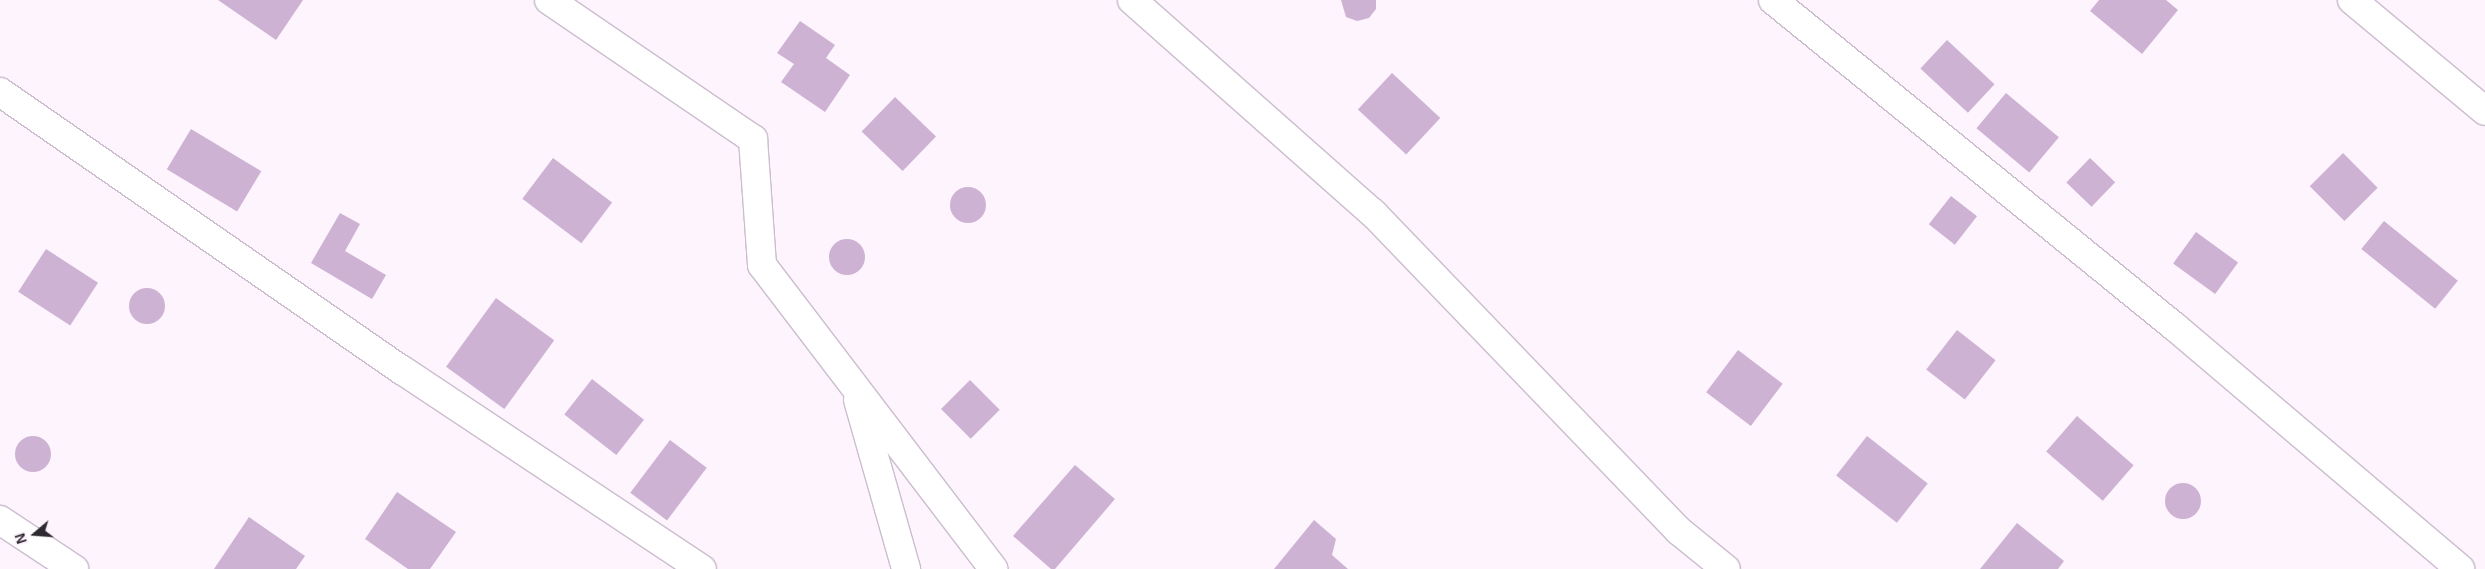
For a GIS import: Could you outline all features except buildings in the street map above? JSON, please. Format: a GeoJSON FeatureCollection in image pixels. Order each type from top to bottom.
{"type":"FeatureCollection","features":[{"type":"Feature","properties":{"kind":"street"},"geometry":{"type":"LineString","coordinates":[[550,0],[754,139],[762,265],[994,569]]}},
{"type":"Feature","properties":{"kind":"street"},"geometry":{"type":"LineString","coordinates":[[1132,0],[1373,213],[1679,531],[1726,569]]}},
{"type":"Feature","properties":{"kind":"street"},"geometry":{"type":"LineString","coordinates":[[1773,0],[2175,327],[2460,569]]}},
{"type":"Feature","properties":{"kind":"street"},"geometry":{"type":"LineString","coordinates":[[2352,0],[2485,111]]}},
{"type":"Feature","properties":{"kind":"street"},"geometry":{"type":"LineString","coordinates":[[0,92],[402,370],[702,569]]}},
{"type":"Feature","properties":{"kind":"street"},"geometry":{"type":"LineString","coordinates":[[853,384],[906,569]]}},
{"type":"Feature","properties":{"kind":"street"},"geometry":{"type":"LineString","coordinates":[[0,520],[74,569]]}}]}
